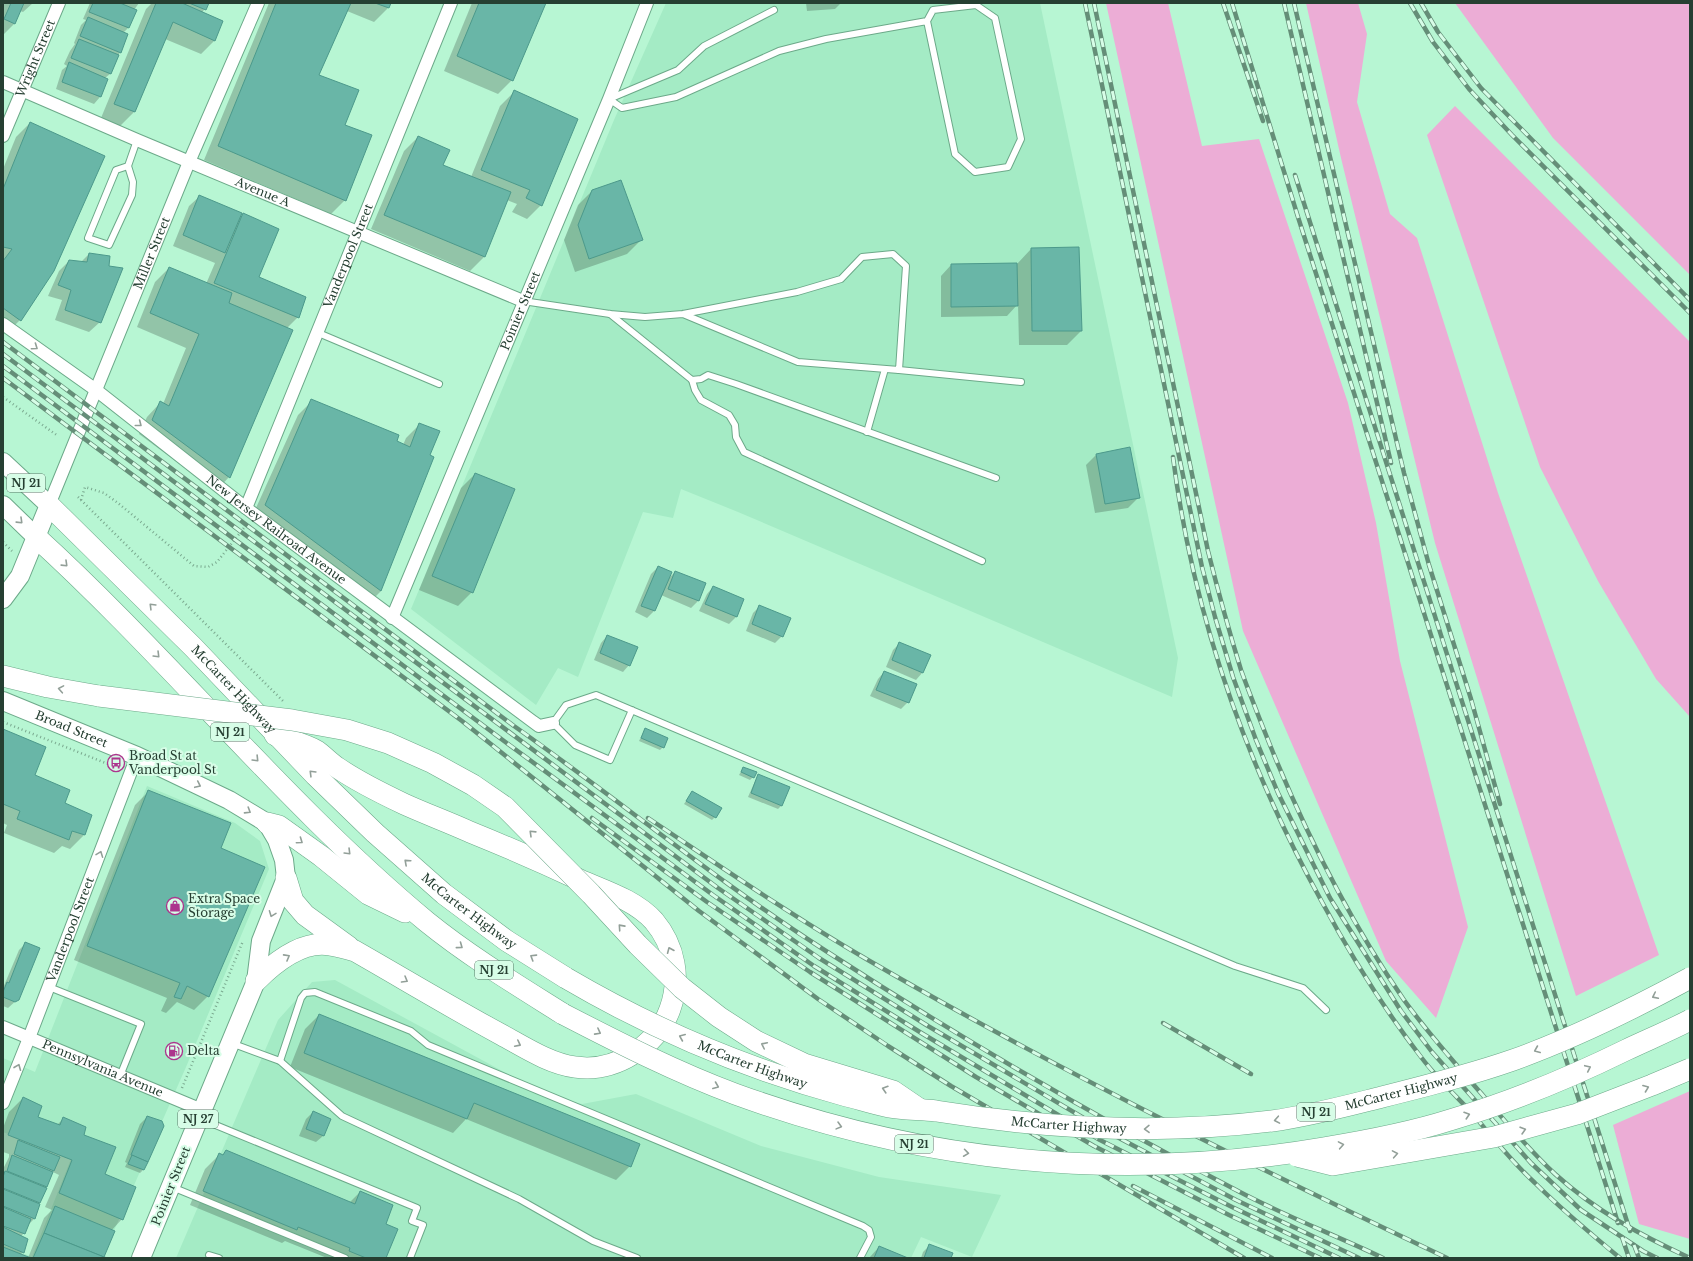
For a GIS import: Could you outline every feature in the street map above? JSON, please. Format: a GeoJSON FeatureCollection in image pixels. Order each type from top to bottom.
{"type":"FeatureCollection","features":[{"type":"Feature","properties":{"kind":"highway","name":"McCarter Highway"},"geometry":{"type":"LineString","coordinates":[[49,505],[193,647],[275,735],[375,833],[444,894],[507,941],[602,999],[680,1036],[770,1073],[810,1086],[892,1107],[919,1109],[1030,1124],[1111,1130],[1194,1128],[1274,1121],[1356,1104],[1441,1082],[1513,1060],[1584,1030],[1690,978]]}},
{"type":"Feature","properties":{"kind":"highway","name":"NJ 21"},"geometry":{"type":"LineString","coordinates":[[36,537],[125,623],[288,793],[352,856],[428,923],[516,985],[564,1014],[614,1041],[665,1065],[734,1093],[802,1116],[869,1134],[934,1149],[1014,1160],[1072,1164],[1146,1166],[1202,1164],[1288,1154],[1366,1141],[1448,1121],[1551,1085],[1690,1020]]}},
{"type":"Feature","properties":{"kind":"highway"},"geometry":{"type":"LineString","coordinates":[[3,676],[48,687],[99,696],[292,720],[348,730],[388,743],[433,763],[473,785],[504,807],[591,894],[638,945],[682,988],[719,1017],[756,1041],[804,1064],[893,1092],[919,1109]]}},
{"type":"Feature","properties":{"kind":"highway"},"geometry":{"type":"LineString","coordinates":[[275,735],[316,750],[339,769],[405,804],[524,854],[622,898],[642,911],[654,922],[672,954],[676,974],[674,997],[668,1016],[655,1037],[620,1061],[598,1067],[575,1067],[553,1061],[516,1043],[355,951],[305,915],[292,901],[286,878]]}},
{"type":"Feature","properties":{"kind":"highway"},"geometry":{"type":"LineString","coordinates":[[267,823],[279,826],[321,856],[368,894],[428,923]]}},
{"type":"Feature","properties":{"kind":"highway"},"geometry":{"type":"LineString","coordinates":[[256,981],[271,966],[306,947],[330,944],[355,951]]}},
{"type":"Feature","properties":{"kind":"highway"},"geometry":{"type":"LineString","coordinates":[[1288,1154],[1333,1165],[1494,1138],[1577,1114],[1690,1069]]}},
{"type":"Feature","properties":{"kind":"main road","name":"McCarter Highway"},"geometry":{"type":"LineString","coordinates":[[3,462],[49,505]]}},
{"type":"Feature","properties":{"kind":"main road","name":"NJ 21"},"geometry":{"type":"LineString","coordinates":[[3,505],[36,537]]}},
{"type":"Feature","properties":{"kind":"main road"},"geometry":{"type":"LineString","coordinates":[[3,599],[20,576],[49,505]]}},
{"type":"Feature","properties":{"kind":"main road","name":"Broad Street"},"geometry":{"type":"LineString","coordinates":[[3,701],[137,756],[229,800],[267,823]]}},
{"type":"Feature","properties":{"kind":"main road"},"geometry":{"type":"LineString","coordinates":[[267,823],[277,840],[284,860],[286,878]]}},
{"type":"Feature","properties":{"kind":"main road","name":"NJ 27"},"geometry":{"type":"LineString","coordinates":[[256,981],[261,941],[286,878]]}},
{"type":"Feature","properties":{"kind":"main road","name":"Poinier Street"},"geometry":{"type":"LineString","coordinates":[[141,1258],[256,981]]}},
{"type":"Feature","properties":{"kind":"street","name":"Wright Street"},"geometry":{"type":"LineString","coordinates":[[3,136],[59,3]]}},
{"type":"Feature","properties":{"kind":"street","name":"Miller Street"},"geometry":{"type":"LineString","coordinates":[[49,505],[189,162],[258,3]]}},
{"type":"Feature","properties":{"kind":"street","name":"Vanderpool Street"},"geometry":{"type":"LineString","coordinates":[[250,511],[316,332],[451,3]]}},
{"type":"Feature","properties":{"kind":"street","name":"Poinier Street"},"geometry":{"type":"LineString","coordinates":[[392,618],[523,301],[609,99],[647,3]]}},
{"type":"Feature","properties":{"kind":"street","name":"Avenue A"},"geometry":{"type":"LineString","coordinates":[[3,82],[189,162],[523,301]]}},
{"type":"Feature","properties":{"kind":"street","name":"New Jersey Railroad Avenue"},"geometry":{"type":"LineString","coordinates":[[3,324],[96,390],[250,511],[392,618],[540,726],[553,723]]}},
{"type":"Feature","properties":{"kind":"street","name":"Vanderpool Street"},"geometry":{"type":"LineString","coordinates":[[3,1103],[30,1038],[137,756]]}},
{"type":"Feature","properties":{"kind":"street","name":"Pennsylvania Avenue"},"geometry":{"type":"LineString","coordinates":[[3,1028],[177,1099],[201,1114]]}},
{"type":"Feature","properties":{"kind":"lane"},"geometry":{"type":"LineString","coordinates":[[976,5],[995,18],[1021,139],[1008,167],[975,172],[955,154],[927,21],[933,10],[976,5]]}},
{"type":"Feature","properties":{"kind":"lane"},"geometry":{"type":"LineString","coordinates":[[609,99],[678,70],[704,46],[774,10]]}},
{"type":"Feature","properties":{"kind":"lane"},"geometry":{"type":"LineString","coordinates":[[609,99],[622,108],[676,97],[779,51],[826,39],[927,21]]}},
{"type":"Feature","properties":{"kind":"lane"},"geometry":{"type":"LineString","coordinates":[[128,166],[116,170],[88,238],[109,245],[132,195],[133,182],[128,166],[138,140]]}},
{"type":"Feature","properties":{"kind":"lane"},"geometry":{"type":"LineString","coordinates":[[523,301],[610,314],[645,317],[682,314],[797,292],[841,279],[862,257],[893,254],[906,266],[899,370]]}},
{"type":"Feature","properties":{"kind":"lane"},"geometry":{"type":"LineString","coordinates":[[610,314],[692,380],[694,390],[701,400],[729,415],[735,425],[736,437],[744,452],[982,561]]}},
{"type":"Feature","properties":{"kind":"lane"},"geometry":{"type":"LineString","coordinates":[[682,314],[798,362],[1021,382]]}},
{"type":"Feature","properties":{"kind":"lane"},"geometry":{"type":"LineString","coordinates":[[316,332],[439,384]]}},
{"type":"Feature","properties":{"kind":"lane"},"geometry":{"type":"LineString","coordinates":[[867,432],[885,369]]}},
{"type":"Feature","properties":{"kind":"lane"},"geometry":{"type":"LineString","coordinates":[[692,380],[701,379],[708,375],[996,478]]}},
{"type":"Feature","properties":{"kind":"lane"},"geometry":{"type":"LineString","coordinates":[[632,710],[610,760],[575,745],[553,723],[566,705],[596,695],[632,710],[1235,966],[1303,988],[1326,1010]]}},
{"type":"Feature","properties":{"kind":"lane"},"geometry":{"type":"LineString","coordinates":[[49,987],[141,1024],[120,1076]]}},
{"type":"Feature","properties":{"kind":"lane"},"geometry":{"type":"LineString","coordinates":[[280,1061],[301,998],[305,993],[315,992],[411,1031],[428,1044],[863,1226],[869,1230],[871,1237],[860,1258]]}},
{"type":"Feature","properties":{"kind":"lane"},"geometry":{"type":"LineString","coordinates":[[231,1042],[280,1061],[342,1116],[519,1199],[592,1241],[637,1258]]}},
{"type":"Feature","properties":{"kind":"lane"},"geometry":{"type":"LineString","coordinates":[[201,1114],[417,1208],[412,1221],[423,1225],[410,1258]]}},
{"type":"Feature","properties":{"kind":"lane"},"geometry":{"type":"LineString","coordinates":[[170,1186],[345,1258]]}},
{"type":"Feature","properties":{"kind":"lane"},"geometry":{"type":"LineString","coordinates":[[209,1255],[219,1258]]}},
{"type":"Feature","properties":{"kind":"path"},"geometry":{"type":"LineString","coordinates":[[3,397],[58,436]]}},
{"type":"Feature","properties":{"kind":"path"},"geometry":{"type":"LineString","coordinates":[[81,500],[85,487],[104,493],[194,566],[208,567],[217,562],[250,511]]}},
{"type":"Feature","properties":{"kind":"path"},"geometry":{"type":"LineString","coordinates":[[78,497],[287,704]]}},
{"type":"Feature","properties":{"kind":"path"},"geometry":{"type":"LineString","coordinates":[[3,542],[16,554]]}},
{"type":"Feature","properties":{"kind":"path"},"geometry":{"type":"LineString","coordinates":[[3,722],[121,769]]}},
{"type":"Feature","properties":{"kind":"path"},"geometry":{"type":"LineString","coordinates":[[177,1099],[244,940]]}},
{"type":"Feature","properties":{"kind":"shaded area"},"geometry":{"type":"Polygon","coordinates":[[[666,3],[1040,3],[1178,658],[1172,697],[681,489],[673,518],[643,512],[578,677],[558,668],[536,705],[411,609],[614,120],[666,3]]]}},
{"type":"Feature","properties":{"kind":"shaded area"},"geometry":{"type":"Polygon","coordinates":[[[1106,3],[1168,3],[1202,146],[1259,139],[1348,403],[1376,523],[1400,661],[1468,927],[1436,1018],[1386,961],[1243,631],[1106,3]]]}},
{"type":"Feature","properties":{"kind":"shaded area"},"geometry":{"type":"Polygon","coordinates":[[[1306,3],[1358,3],[1367,34],[1357,102],[1390,214],[1417,238],[1498,493],[1659,955],[1576,996],[1435,543],[1341,158],[1306,3]]]}},
{"type":"Feature","properties":{"kind":"shaded area"},"geometry":{"type":"Polygon","coordinates":[[[1455,3],[1690,3],[1690,275],[1553,138],[1455,3]]]}},
{"type":"Feature","properties":{"kind":"shaded area"},"geometry":{"type":"Polygon","coordinates":[[[1455,106],[1690,342],[1690,717],[1656,679],[1598,581],[1540,467],[1427,135],[1455,106]]]}},
{"type":"Feature","properties":{"kind":"shaded area"},"geometry":{"type":"Polygon","coordinates":[[[147,786],[235,823],[260,841],[269,869],[186,1067],[102,1258],[3,1258],[3,1245],[32,1257],[71,1159],[3,1132],[3,1058],[35,1072],[147,786]]]}},
{"type":"Feature","properties":{"kind":"shaded area"},"geometry":{"type":"Polygon","coordinates":[[[335,980],[548,1096],[582,1104],[636,1094],[761,1146],[879,1177],[1001,1195],[972,1257],[921,1237],[911,1258],[176,1258],[278,1020],[312,982],[335,980]]]}},
{"type":"Feature","properties":{"kind":"shaded area"},"geometry":{"type":"Polygon","coordinates":[[[1690,1091],[1690,1239],[1639,1224],[1613,1125],[1690,1091]]]}},
{"type":"Feature","properties":{"kind":"building"},"geometry":{"type":"Polygon","coordinates":[[[11,3],[24,3],[15,24],[4,19],[11,3]]]}},
{"type":"Feature","properties":{"kind":"building"},"geometry":{"type":"Polygon","coordinates":[[[93,3],[120,3],[137,10],[129,28],[89,12],[93,3]]]}},
{"type":"Feature","properties":{"kind":"building"},"geometry":{"type":"Polygon","coordinates":[[[156,3],[182,3],[223,21],[215,41],[173,22],[135,112],[114,104],[156,3]]]}},
{"type":"Feature","properties":{"kind":"building"},"geometry":{"type":"Polygon","coordinates":[[[189,3],[209,3],[206,10],[189,3]]]}},
{"type":"Feature","properties":{"kind":"building"},"geometry":{"type":"Polygon","coordinates":[[[276,3],[351,3],[319,75],[359,90],[345,125],[372,135],[346,201],[218,146],[276,3]]]}},
{"type":"Feature","properties":{"kind":"building"},"geometry":{"type":"Polygon","coordinates":[[[375,3],[391,3],[389,8],[375,3]]]}},
{"type":"Feature","properties":{"kind":"building"},"geometry":{"type":"Polygon","coordinates":[[[479,3],[546,3],[513,81],[457,56],[479,3]]]}},
{"type":"Feature","properties":{"kind":"building"},"geometry":{"type":"Polygon","coordinates":[[[88,17],[128,34],[121,53],[80,36],[88,17]]]}},
{"type":"Feature","properties":{"kind":"building"},"geometry":{"type":"Polygon","coordinates":[[[79,39],[119,55],[111,74],[71,58],[79,39]]]}},
{"type":"Feature","properties":{"kind":"building"},"geometry":{"type":"Polygon","coordinates":[[[69,62],[108,79],[101,97],[62,82],[69,62]]]}},
{"type":"Feature","properties":{"kind":"building"},"geometry":{"type":"Polygon","coordinates":[[[514,90],[578,119],[542,206],[526,198],[530,190],[481,170],[514,90]]]}},
{"type":"Feature","properties":{"kind":"building"},"geometry":{"type":"Polygon","coordinates":[[[30,122],[105,156],[54,271],[21,321],[3,308],[3,261],[12,249],[3,247],[3,189],[30,122]]]}},
{"type":"Feature","properties":{"kind":"building"},"geometry":{"type":"Polygon","coordinates":[[[418,136],[450,150],[443,165],[511,192],[485,257],[384,215],[418,136]]]}},
{"type":"Feature","properties":{"kind":"building"},"geometry":{"type":"Polygon","coordinates":[[[621,180],[643,240],[589,259],[578,225],[592,190],[621,180]]]}},
{"type":"Feature","properties":{"kind":"building"},"geometry":{"type":"Polygon","coordinates":[[[199,195],[242,213],[225,253],[183,235],[199,195]]]}},
{"type":"Feature","properties":{"kind":"building"},"geometry":{"type":"Polygon","coordinates":[[[243,213],[279,229],[259,277],[306,297],[299,318],[214,283],[243,213]]]}},
{"type":"Feature","properties":{"kind":"building"},"geometry":{"type":"Polygon","coordinates":[[[1079,247],[1082,331],[1032,331],[1031,248],[1079,247]]]}},
{"type":"Feature","properties":{"kind":"building"},"geometry":{"type":"Polygon","coordinates":[[[89,253],[110,256],[109,266],[123,268],[101,323],[65,310],[71,290],[58,285],[69,260],[87,262],[89,253]]]}},
{"type":"Feature","properties":{"kind":"building"},"geometry":{"type":"Polygon","coordinates":[[[1017,263],[1018,306],[951,307],[951,264],[1017,263]]]}},
{"type":"Feature","properties":{"kind":"building"},"geometry":{"type":"Polygon","coordinates":[[[169,267],[232,293],[229,303],[293,330],[230,478],[152,420],[160,401],[169,406],[199,334],[150,313],[169,267]]]}},
{"type":"Feature","properties":{"kind":"building"},"geometry":{"type":"Polygon","coordinates":[[[311,399],[399,435],[397,441],[410,447],[419,423],[440,431],[430,455],[434,457],[381,591],[265,505],[311,399]]]}},
{"type":"Feature","properties":{"kind":"building"},"geometry":{"type":"Polygon","coordinates":[[[1130,447],[1140,498],[1105,504],[1096,454],[1130,447]]]}},
{"type":"Feature","properties":{"kind":"building"},"geometry":{"type":"Polygon","coordinates":[[[475,473],[515,489],[473,593],[432,576],[475,473]]]}},
{"type":"Feature","properties":{"kind":"building"},"geometry":{"type":"Polygon","coordinates":[[[658,566],[672,572],[655,611],[641,606],[658,566]]]}},
{"type":"Feature","properties":{"kind":"building"},"geometry":{"type":"Polygon","coordinates":[[[675,571],[706,583],[699,601],[668,589],[675,571]]]}},
{"type":"Feature","properties":{"kind":"building"},"geometry":{"type":"Polygon","coordinates":[[[713,586],[744,599],[737,617],[705,604],[713,586]]]}},
{"type":"Feature","properties":{"kind":"building"},"geometry":{"type":"Polygon","coordinates":[[[759,605],[791,618],[783,637],[752,624],[759,605]]]}},
{"type":"Feature","properties":{"kind":"building"},"geometry":{"type":"Polygon","coordinates":[[[607,635],[638,647],[630,666],[600,653],[607,635]]]}},
{"type":"Feature","properties":{"kind":"building"},"geometry":{"type":"Polygon","coordinates":[[[899,642],[931,655],[923,673],[892,660],[899,642]]]}},
{"type":"Feature","properties":{"kind":"building"},"geometry":{"type":"Polygon","coordinates":[[[884,671],[917,684],[909,703],[876,690],[884,671]]]}},
{"type":"Feature","properties":{"kind":"building"},"geometry":{"type":"Polygon","coordinates":[[[645,728],[668,738],[664,748],[641,738],[645,728]]]}},
{"type":"Feature","properties":{"kind":"building"},"geometry":{"type":"Polygon","coordinates":[[[3,729],[46,747],[35,775],[70,790],[65,803],[92,815],[85,835],[72,831],[69,840],[17,819],[20,811],[3,804],[3,729]]]}},
{"type":"Feature","properties":{"kind":"building"},"geometry":{"type":"Polygon","coordinates":[[[743,767],[757,772],[754,778],[741,772],[743,767]]]}},
{"type":"Feature","properties":{"kind":"building"},"geometry":{"type":"Polygon","coordinates":[[[758,774],[790,787],[782,806],[751,793],[758,774]]]}},
{"type":"Feature","properties":{"kind":"building","name":"Extra Space Storage"},"geometry":{"type":"Polygon","coordinates":[[[148,790],[231,823],[221,848],[265,867],[209,997],[187,986],[181,999],[174,997],[180,983],[87,946],[148,790]]]}},
{"type":"Feature","properties":{"kind":"building"},"geometry":{"type":"Polygon","coordinates":[[[692,791],[722,808],[716,818],[686,801],[692,791]]]}},
{"type":"Feature","properties":{"kind":"building"},"geometry":{"type":"Polygon","coordinates":[[[25,942],[40,948],[19,1000],[15,1002],[3,997],[3,992],[7,982],[9,983],[25,942]]]}},
{"type":"Feature","properties":{"kind":"building"},"geometry":{"type":"Polygon","coordinates":[[[319,1014],[640,1144],[631,1167],[474,1103],[467,1119],[304,1053],[319,1014]]]}},
{"type":"Feature","properties":{"kind":"building"},"geometry":{"type":"Polygon","coordinates":[[[23,1097],[42,1106],[38,1117],[60,1125],[63,1117],[86,1127],[84,1135],[116,1147],[105,1174],[136,1187],[123,1220],[59,1193],[72,1160],[8,1135],[23,1097]]]}},
{"type":"Feature","properties":{"kind":"building"},"geometry":{"type":"Polygon","coordinates":[[[313,1111],[331,1119],[324,1136],[306,1129],[313,1111]]]}},
{"type":"Feature","properties":{"kind":"building"},"geometry":{"type":"Polygon","coordinates":[[[147,1116],[162,1121],[164,1126],[148,1162],[131,1155],[147,1116]]]}},
{"type":"Feature","properties":{"kind":"building"},"geometry":{"type":"Polygon","coordinates":[[[18,1140],[60,1157],[54,1171],[14,1154],[18,1140]]]}},
{"type":"Feature","properties":{"kind":"building"},"geometry":{"type":"Polygon","coordinates":[[[226,1150],[355,1204],[360,1191],[393,1205],[386,1224],[398,1229],[386,1258],[366,1258],[349,1251],[350,1248],[298,1227],[297,1230],[203,1191],[219,1153],[223,1155],[226,1150]]]}},
{"type":"Feature","properties":{"kind":"building"},"geometry":{"type":"Polygon","coordinates":[[[12,1155],[53,1172],[47,1187],[7,1171],[12,1155]]]}},
{"type":"Feature","properties":{"kind":"building"},"geometry":{"type":"Polygon","coordinates":[[[132,1155],[148,1162],[144,1170],[128,1164],[132,1155]]]}},
{"type":"Feature","properties":{"kind":"building"},"geometry":{"type":"Polygon","coordinates":[[[5,1171],[47,1188],[40,1203],[3,1188],[3,1177],[5,1171]]]}},
{"type":"Feature","properties":{"kind":"building"},"geometry":{"type":"Polygon","coordinates":[[[3,1189],[40,1204],[35,1219],[3,1206],[3,1189]]]}},
{"type":"Feature","properties":{"kind":"building"},"geometry":{"type":"Polygon","coordinates":[[[55,1206],[115,1231],[104,1257],[44,1233],[55,1206]]]}},
{"type":"Feature","properties":{"kind":"building"},"geometry":{"type":"Polygon","coordinates":[[[3,1207],[31,1219],[25,1234],[3,1226],[3,1207]]]}},
{"type":"Feature","properties":{"kind":"building"},"geometry":{"type":"Polygon","coordinates":[[[3,1227],[28,1239],[24,1253],[3,1244],[3,1227]]]}},
{"type":"Feature","properties":{"kind":"building"},"geometry":{"type":"Polygon","coordinates":[[[44,1233],[104,1257],[108,1258],[33,1258],[44,1233]]]}},
{"type":"Feature","properties":{"kind":"building"},"geometry":{"type":"Polygon","coordinates":[[[929,1244],[953,1253],[951,1258],[924,1258],[929,1244]]]}},
{"type":"Feature","properties":{"kind":"building"},"geometry":{"type":"Polygon","coordinates":[[[879,1246],[908,1258],[874,1258],[879,1246]]]}},
{"type":"Feature","properties":{"kind":"building"},"geometry":{"type":"Polygon","coordinates":[[[3,1247],[31,1258],[3,1258],[3,1247]]]}},
{"type":"Feature","properties":{"kind":"railway"},"geometry":{"type":"LineString","coordinates":[[1085,3],[1202,567],[1233,677],[1256,740],[1278,793],[1330,898],[1401,1011],[1432,1052],[1531,1163],[1581,1210],[1643,1251],[1657,1258]]}},
{"type":"Feature","properties":{"kind":"railway"},"geometry":{"type":"LineString","coordinates":[[1094,3],[1208,551],[1232,641],[1244,679],[1266,736],[1298,811],[1347,908],[1384,970],[1404,1000],[1441,1047],[1507,1124],[1555,1174],[1586,1200],[1636,1231],[1690,1258]]}},
{"type":"Feature","properties":{"kind":"railway"},"geometry":{"type":"LineString","coordinates":[[1223,3],[1263,121]]}},
{"type":"Feature","properties":{"kind":"railway"},"geometry":{"type":"LineString","coordinates":[[1232,3],[1298,217],[1618,1223]]}},
{"type":"Feature","properties":{"kind":"railway"},"geometry":{"type":"LineString","coordinates":[[1284,3],[1391,463]]}},
{"type":"Feature","properties":{"kind":"railway"},"geometry":{"type":"LineString","coordinates":[[1294,3],[1404,473],[1429,565],[1471,699],[1500,804]]}},
{"type":"Feature","properties":{"kind":"railway"},"geometry":{"type":"LineString","coordinates":[[1410,3],[1433,42],[1469,89],[1512,135],[1690,313]]}},
{"type":"Feature","properties":{"kind":"railway"},"geometry":{"type":"LineString","coordinates":[[1421,3],[1438,32],[1481,88],[1690,300]]}},
{"type":"Feature","properties":{"kind":"railway"},"geometry":{"type":"LineString","coordinates":[[1295,175],[1630,1231]]}},
{"type":"Feature","properties":{"kind":"railway"},"geometry":{"type":"LineString","coordinates":[[3,342],[514,726],[786,925],[927,1015],[1081,1106],[1256,1200],[1383,1258]]}},
{"type":"Feature","properties":{"kind":"railway"},"geometry":{"type":"LineString","coordinates":[[3,354],[718,888],[819,958],[928,1026],[1104,1130],[1236,1200],[1359,1258]]}},
{"type":"Feature","properties":{"kind":"railway"},"geometry":{"type":"LineString","coordinates":[[3,366],[504,741],[713,895],[814,966],[923,1034],[1100,1140],[1232,1207],[1339,1258]]}},
{"type":"Feature","properties":{"kind":"railway"},"geometry":{"type":"LineString","coordinates":[[3,378],[462,721],[699,911],[818,999],[951,1086],[1244,1258]]}},
{"type":"Feature","properties":{"kind":"railway"},"geometry":{"type":"LineString","coordinates":[[1173,457],[1182,516],[1194,573],[1226,687],[1269,796],[1295,850],[1333,922],[1381,1001],[1407,1039],[1433,1072],[1472,1113],[1518,1167],[1587,1231],[1620,1258]]}},
{"type":"Feature","properties":{"kind":"railway"},"geometry":{"type":"LineString","coordinates":[[592,818],[707,902],[810,972],[976,1077],[1094,1146],[1229,1215],[1320,1258]]}},
{"type":"Feature","properties":{"kind":"railway"},"geometry":{"type":"LineString","coordinates":[[648,818],[812,926],[939,1000],[1082,1078],[1154,1115],[1300,1188],[1447,1258]]}},
{"type":"Feature","properties":{"kind":"railway"},"geometry":{"type":"LineString","coordinates":[[1163,1023],[1251,1074]]}},
{"type":"Feature","properties":{"kind":"railway"},"geometry":{"type":"LineString","coordinates":[[1133,1186],[1272,1258]]}},
{"type":"Feature","properties":{"kind":"railway"},"geometry":{"type":"LineString","coordinates":[[1622,1237],[1629,1258]]}},
{"type":"Feature","properties":{"kind":"railway"},"geometry":{"type":"LineString","coordinates":[[1634,1245],[1639,1258]]}},
{"type":"Feature","properties":{"kind":"place","name":"Broad St at Vanderpool St"},"geometry":{"type":"Point","coordinates":[116,763]}},
{"type":"Feature","properties":{"kind":"place","name":"Extra Space Storage"},"geometry":{"type":"Point","coordinates":[175,906]}},
{"type":"Feature","properties":{"kind":"place","name":"Delta"},"geometry":{"type":"Point","coordinates":[174,1051]}}]}
